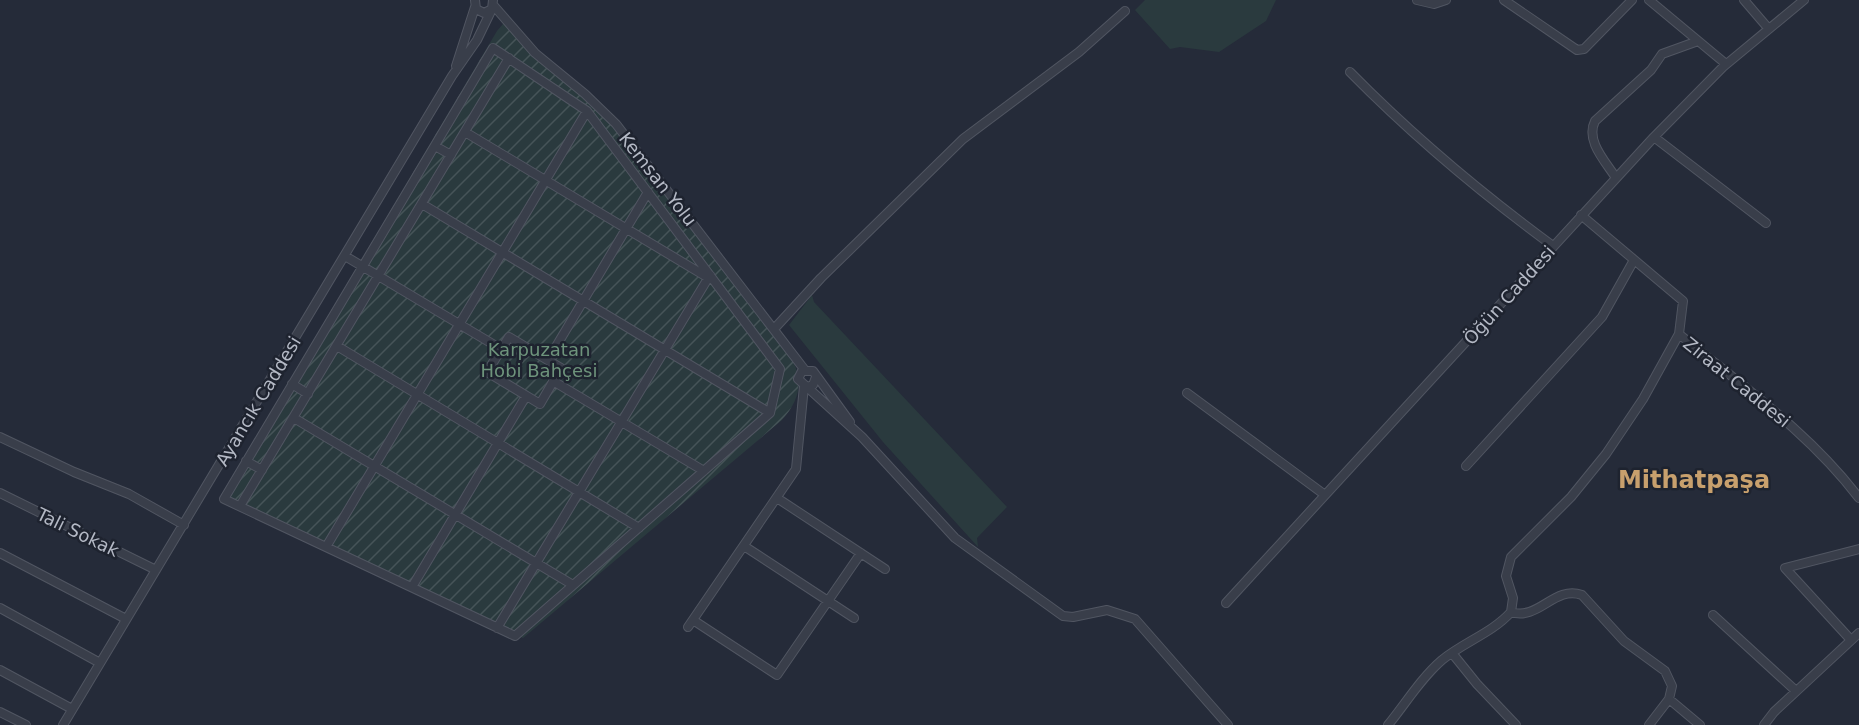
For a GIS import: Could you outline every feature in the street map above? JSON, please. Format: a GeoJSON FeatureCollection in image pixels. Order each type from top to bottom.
{"type":"FeatureCollection","features":[{"type":"Feature","properties":{"kind":"street"},"geometry":{"type":"LineString","coordinates":[[1417,0],[1434,4],[1446,0]]}},
{"type":"Feature","properties":{"kind":"street"},"geometry":{"type":"LineString","coordinates":[[1504,0],[1577,50],[1584,49],[1632,0]]}},
{"type":"Feature","properties":{"kind":"street"},"geometry":{"type":"LineString","coordinates":[[1649,0],[1726,64]]}},
{"type":"Feature","properties":{"kind":"street"},"geometry":{"type":"LineString","coordinates":[[1744,0],[1768,28]]}},
{"type":"Feature","properties":{"kind":"street","name":"Öğün Caddesi"},"geometry":{"type":"LineString","coordinates":[[1226,603],[1654,137],[1726,64],[1804,0]]}},
{"type":"Feature","properties":{"kind":"street"},"geometry":{"type":"LineString","coordinates":[[475,2],[484,13],[493,5]]}},
{"type":"Feature","properties":{"kind":"street","name":"Ayancık Caddesi"},"geometry":{"type":"LineString","coordinates":[[452,76],[475,2]]}},
{"type":"Feature","properties":{"kind":"street","name":"Ayancık Caddesi"},"geometry":{"type":"LineString","coordinates":[[63,725],[452,76],[477,40],[493,5]]}},
{"type":"Feature","properties":{"kind":"street","name":"Kemsan Yolu"},"geometry":{"type":"LineString","coordinates":[[493,5],[535,53],[590,98],[616,124],[804,369]]}},
{"type":"Feature","properties":{"kind":"street"},"geometry":{"type":"LineString","coordinates":[[774,329],[821,279],[963,139],[1079,52],[1125,11]]}},
{"type":"Feature","properties":{"kind":"street"},"geometry":{"type":"LineString","coordinates":[[1616,178],[1593,141],[1592,132],[1595,121],[1651,70],[1662,54],[1698,41]]}},
{"type":"Feature","properties":{"kind":"street"},"geometry":{"type":"LineString","coordinates":[[493,48],[509,58],[587,111],[708,276],[780,369],[770,413],[515,636],[224,499],[493,48]]}},
{"type":"Feature","properties":{"kind":"street"},"geometry":{"type":"LineString","coordinates":[[240,506],[509,58]]}},
{"type":"Feature","properties":{"kind":"street"},"geometry":{"type":"LineString","coordinates":[[1350,72],[1395,118],[1487,198],[1553,246]]}},
{"type":"Feature","properties":{"kind":"street"},"geometry":{"type":"LineString","coordinates":[[326,547],[587,111]]}},
{"type":"Feature","properties":{"kind":"street"},"geometry":{"type":"LineString","coordinates":[[465,132],[708,276]]}},
{"type":"Feature","properties":{"kind":"street"},"geometry":{"type":"LineString","coordinates":[[1654,137],[1766,222]]}},
{"type":"Feature","properties":{"kind":"street"},"geometry":{"type":"LineString","coordinates":[[435,146],[451,155]]}},
{"type":"Feature","properties":{"kind":"street"},"geometry":{"type":"LineString","coordinates":[[548,360],[648,192]]}},
{"type":"Feature","properties":{"kind":"street"},"geometry":{"type":"LineString","coordinates":[[422,204],[770,413]]}},
{"type":"Feature","properties":{"kind":"street","name":"Ziraat Caddesi"},"geometry":{"type":"LineString","coordinates":[[1581,215],[1683,301],[1679,334],[1806,439],[1837,469],[1859,498]]}},
{"type":"Feature","properties":{"kind":"street"},"geometry":{"type":"LineString","coordinates":[[345,256],[501,349]]}},
{"type":"Feature","properties":{"kind":"street"},"geometry":{"type":"LineString","coordinates":[[1466,466],[1602,317],[1634,260]]}},
{"type":"Feature","properties":{"kind":"street"},"geometry":{"type":"LineString","coordinates":[[497,628],[708,276]]}},
{"type":"Feature","properties":{"kind":"street"},"geometry":{"type":"LineString","coordinates":[[1388,725],[1428,674],[1452,652],[1494,628],[1511,612],[1513,598],[1506,576],[1511,557],[1571,497],[1597,466],[1643,399],[1679,334]]}},
{"type":"Feature","properties":{"kind":"street"},"geometry":{"type":"LineString","coordinates":[[509,337],[561,368],[540,404],[487,372],[501,349],[509,337]]}},
{"type":"Feature","properties":{"kind":"street"},"geometry":{"type":"LineString","coordinates":[[337,346],[639,528]]}},
{"type":"Feature","properties":{"kind":"street"},"geometry":{"type":"LineString","coordinates":[[862,437],[816,376],[810,370],[804,369],[798,379],[862,437],[955,538],[1060,614],[1073,617],[1107,610],[1123,613],[1135,620],[1228,725]]}},
{"type":"Feature","properties":{"kind":"street"},"geometry":{"type":"LineString","coordinates":[[805,386],[813,385],[816,376]]}},
{"type":"Feature","properties":{"kind":"street"},"geometry":{"type":"LineString","coordinates":[[554,381],[704,471]]}},
{"type":"Feature","properties":{"kind":"street"},"geometry":{"type":"LineString","coordinates":[[292,384],[308,393]]}},
{"type":"Feature","properties":{"kind":"street"},"geometry":{"type":"LineString","coordinates":[[805,386],[796,469],[690,624],[777,675],[861,553]]}},
{"type":"Feature","properties":{"kind":"street"},"geometry":{"type":"LineString","coordinates":[[1186,393],[1325,495]]}},
{"type":"Feature","properties":{"kind":"street"},"geometry":{"type":"LineString","coordinates":[[412,587],[526,396]]}},
{"type":"Feature","properties":{"kind":"street"},"geometry":{"type":"LineString","coordinates":[[294,418],[573,585]]}},
{"type":"Feature","properties":{"kind":"street"},"geometry":{"type":"LineString","coordinates":[[0,437],[74,472],[129,494],[184,525]]}},
{"type":"Feature","properties":{"kind":"street"},"geometry":{"type":"LineString","coordinates":[[246,461],[262,470]]}},
{"type":"Feature","properties":{"kind":"street","name":"Tali Sokak"},"geometry":{"type":"LineString","coordinates":[[0,493],[156,570]]}},
{"type":"Feature","properties":{"kind":"street"},"geometry":{"type":"LineString","coordinates":[[777,498],[885,569]]}},
{"type":"Feature","properties":{"kind":"street"},"geometry":{"type":"LineString","coordinates":[[744,546],[854,618]]}},
{"type":"Feature","properties":{"kind":"street"},"geometry":{"type":"LineString","coordinates":[[1851,640],[1785,568],[1859,549]]}},
{"type":"Feature","properties":{"kind":"street"},"geometry":{"type":"LineString","coordinates":[[0,553],[126,619]]}},
{"type":"Feature","properties":{"kind":"street"},"geometry":{"type":"LineString","coordinates":[[1511,612],[1529,613],[1562,594],[1582,595],[1624,641],[1665,671],[1672,686],[1669,699],[1649,725]]}},
{"type":"Feature","properties":{"kind":"street"},"geometry":{"type":"LineString","coordinates":[[0,608],[100,663]]}},
{"type":"Feature","properties":{"kind":"street"},"geometry":{"type":"LineString","coordinates":[[1713,615],[1796,691]]}},
{"type":"Feature","properties":{"kind":"street"},"geometry":{"type":"LineString","coordinates":[[1764,725],[1796,691],[1859,633]]}},
{"type":"Feature","properties":{"kind":"street"},"geometry":{"type":"LineString","coordinates":[[1452,652],[1477,684],[1516,725]]}},
{"type":"Feature","properties":{"kind":"street"},"geometry":{"type":"LineString","coordinates":[[0,670],[72,709]]}},
{"type":"Feature","properties":{"kind":"street"},"geometry":{"type":"LineString","coordinates":[[1669,699],[1700,725]]}},
{"type":"Feature","properties":{"kind":"street"},"geometry":{"type":"LineString","coordinates":[[0,712],[26,725]]}},
{"type":"Feature","properties":{"kind":"green space"},"geometry":{"type":"Polygon","coordinates":[[[1145,0],[1276,0],[1266,21],[1219,52],[1180,47],[1170,49],[1135,10],[1145,0]]]}},
{"type":"Feature","properties":{"kind":"green space","name":"Karpuzatan Hobi Bahçesi"},"geometry":{"type":"Polygon","coordinates":[[[514,22],[531,52],[595,99],[788,352],[797,370],[798,379],[794,403],[782,420],[523,638],[222,495],[497,31],[503,24],[514,22]]]}},
{"type":"Feature","properties":{"kind":"green space"},"geometry":{"type":"Polygon","coordinates":[[[812,295],[814,302],[1007,507],[977,538],[978,547],[883,442],[789,325],[812,295]]]}},
{"type":"Feature","properties":{"kind":"district","name":"Mithatpaşa"},"geometry":{"type":"Point","coordinates":[1694,480]}}]}
